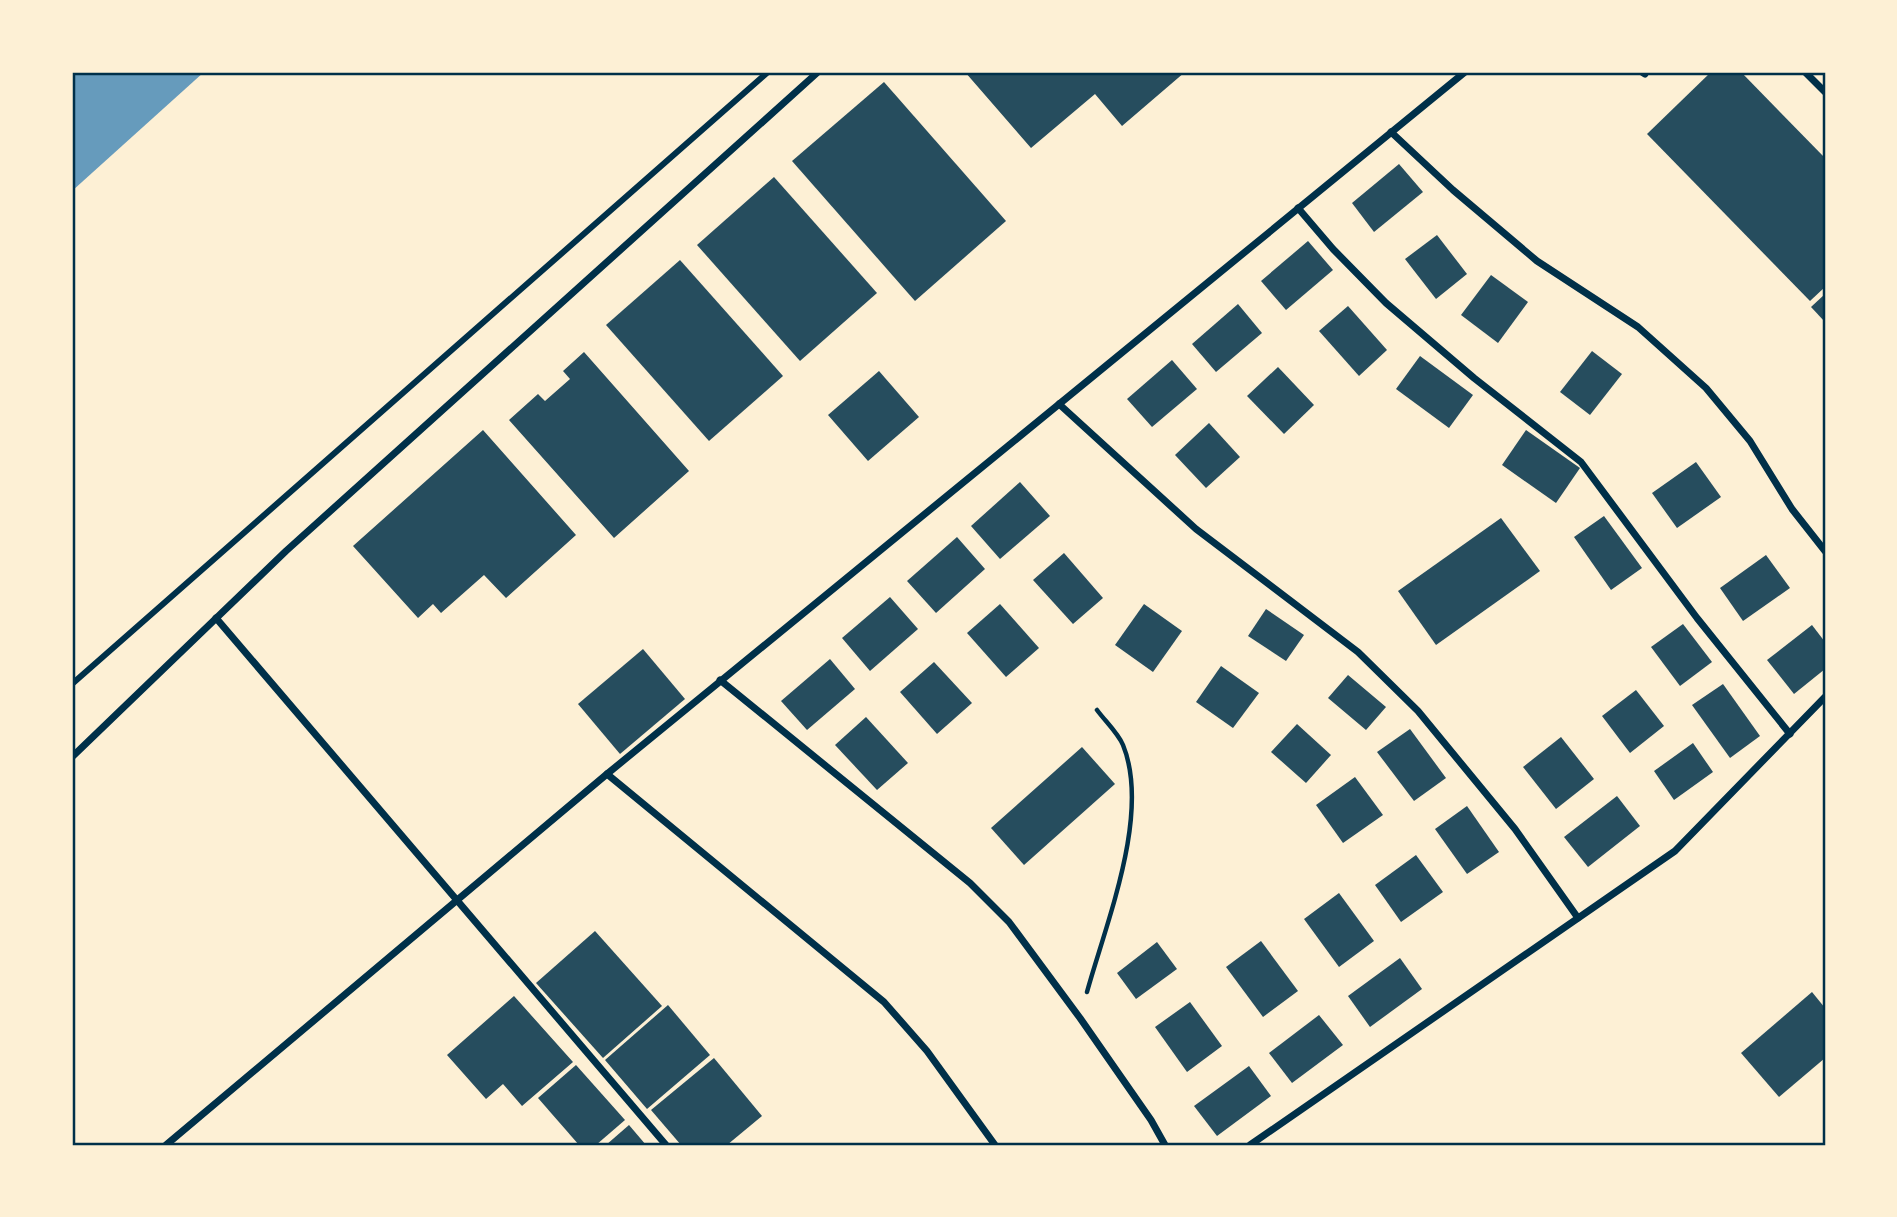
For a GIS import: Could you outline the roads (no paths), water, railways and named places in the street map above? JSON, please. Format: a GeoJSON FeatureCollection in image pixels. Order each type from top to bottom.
{"type":"FeatureCollection","features":[{"type":"Feature","properties":{"kind":"street"},"geometry":{"type":"LineString","coordinates":[[72,684],[768,72]]}},
{"type":"Feature","properties":{"kind":"street"},"geometry":{"type":"LineString","coordinates":[[72,757],[286,551],[818,72]]}},
{"type":"Feature","properties":{"kind":"street"},"geometry":{"type":"LineString","coordinates":[[166,1145],[720,680],[1465,72]]}},
{"type":"Feature","properties":{"kind":"street"},"geometry":{"type":"LineString","coordinates":[[1805,72],[1825,92]]}},
{"type":"Feature","properties":{"kind":"street"},"geometry":{"type":"LineString","coordinates":[[1391,132],[1452,190],[1537,261],[1638,327],[1706,388],[1750,440],[1792,509],[1825,551]]}},
{"type":"Feature","properties":{"kind":"street"},"geometry":{"type":"LineString","coordinates":[[1298,208],[1333,249],[1386,303],[1474,378],[1581,462],[1697,618],[1790,734]]}},
{"type":"Feature","properties":{"kind":"street"},"geometry":{"type":"LineString","coordinates":[[1059,404],[1196,529],[1358,652],[1418,710],[1515,829],[1578,918]]}},
{"type":"Feature","properties":{"kind":"street"},"geometry":{"type":"LineString","coordinates":[[216,618],[666,1145]]}},
{"type":"Feature","properties":{"kind":"street"},"geometry":{"type":"LineString","coordinates":[[720,680],[970,883],[1009,922],[1080,1017],[1165,1145]]}},
{"type":"Feature","properties":{"kind":"street"},"geometry":{"type":"LineString","coordinates":[[1250,1145],[1675,851],[1825,697]]}},
{"type":"Feature","properties":{"kind":"street"},"geometry":{"type":"LineString","coordinates":[[607,774],[884,1002],[928,1051],[995,1145]]}},
{"type":"Feature","properties":{"kind":"water"},"geometry":{"type":"Polygon","coordinates":[[[72,72],[204,72],[72,191],[72,72]]]}}]}
